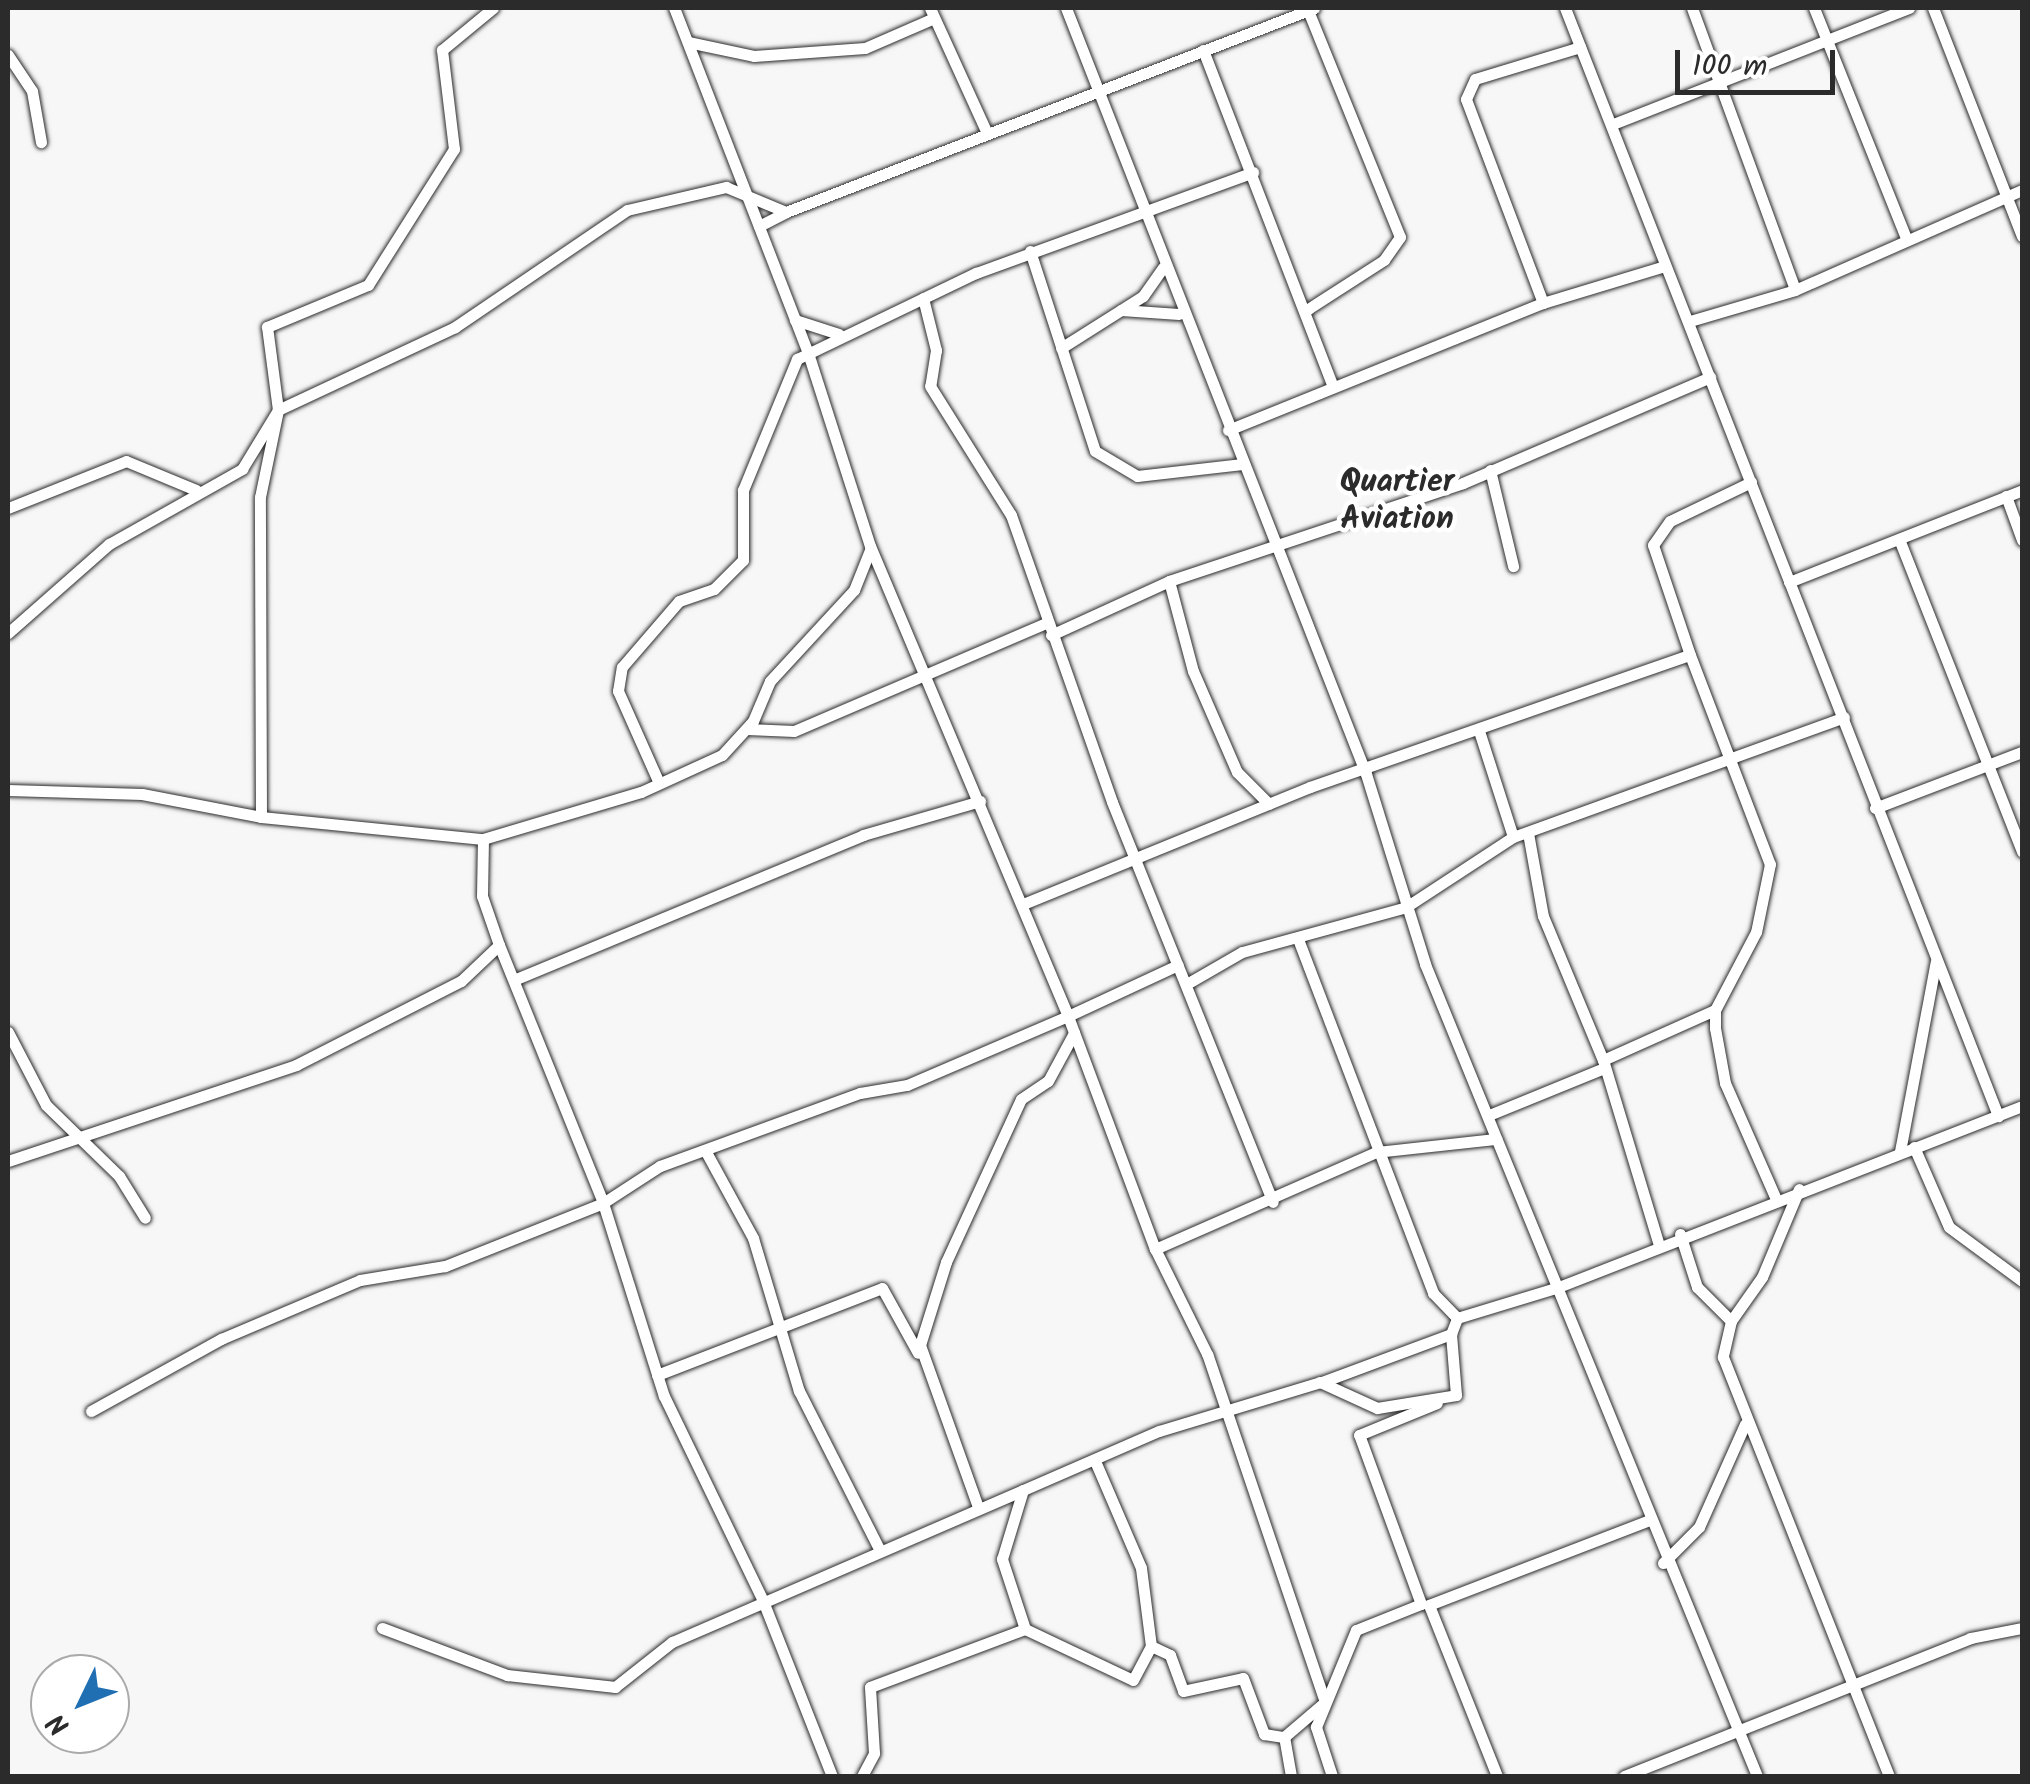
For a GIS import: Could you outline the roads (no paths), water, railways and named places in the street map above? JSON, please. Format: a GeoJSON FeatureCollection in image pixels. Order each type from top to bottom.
{"type":"FeatureCollection","features":[{"type":"Feature","properties":{"kind":"street"},"geometry":{"type":"LineString","coordinates":[[261,817],[260,497],[278,410],[267,327],[368,285],[454,149],[442,50],[493,8]]}},
{"type":"Feature","properties":{"kind":"street"},"geometry":{"type":"LineString","coordinates":[[674,8],[808,353],[870,546],[1068,1016],[1155,1249],[1208,1354],[1224,1417],[1326,1702]]}},
{"type":"Feature","properties":{"kind":"street"},"geometry":{"type":"LineString","coordinates":[[1066,8],[1179,314],[1366,774],[1406,908],[1496,1139],[1663,1563],[1757,1776]]}},
{"type":"Feature","properties":{"kind":"street"},"geometry":{"type":"LineString","coordinates":[[759,226],[987,134],[1094,86],[1203,50],[1310,8],[1400,237],[1384,260],[1308,309]]}},
{"type":"Feature","properties":{"kind":"street"},"geometry":{"type":"LineString","coordinates":[[1565,8],[1998,1116]]}},
{"type":"Feature","properties":{"kind":"street"},"geometry":{"type":"LineString","coordinates":[[1692,8],[1794,290]]}},
{"type":"Feature","properties":{"kind":"street"},"geometry":{"type":"LineString","coordinates":[[1814,8],[1905,236]]}},
{"type":"Feature","properties":{"kind":"street"},"geometry":{"type":"LineString","coordinates":[[1613,124],[1720,86],[1826,38],[1909,8]]}},
{"type":"Feature","properties":{"kind":"street"},"geometry":{"type":"LineString","coordinates":[[1933,8],[2022,236]]}},
{"type":"Feature","properties":{"kind":"street"},"geometry":{"type":"LineString","coordinates":[[688,42],[754,56],[865,48],[932,13],[987,134]]}},
{"type":"Feature","properties":{"kind":"street"},"geometry":{"type":"LineString","coordinates":[[1543,303],[1466,99],[1474,79],[1580,47]]}},
{"type":"Feature","properties":{"kind":"street"},"geometry":{"type":"LineString","coordinates":[[1203,50],[1308,309],[1333,387]]}},
{"type":"Feature","properties":{"kind":"street"},"geometry":{"type":"LineString","coordinates":[[8,55],[32,91],[41,142]]}},
{"type":"Feature","properties":{"kind":"street"},"geometry":{"type":"LineString","coordinates":[[659,784],[618,691],[622,667],[680,601],[714,589],[743,560],[744,490],[793,366],[839,334],[1030,251],[1253,172]]}},
{"type":"Feature","properties":{"kind":"street"},"geometry":{"type":"LineString","coordinates":[[1690,321],[1794,290],[1905,236],[2022,190]]}},
{"type":"Feature","properties":{"kind":"street"},"geometry":{"type":"LineString","coordinates":[[8,632],[109,544],[196,490],[242,468],[278,410],[454,328],[627,210],[692,191],[746,193],[786,212]]}},
{"type":"Feature","properties":{"kind":"street"},"geometry":{"type":"LineString","coordinates":[[1030,251],[1088,433],[1111,466],[1137,476],[1242,464]]}},
{"type":"Feature","properties":{"kind":"street"},"geometry":{"type":"LineString","coordinates":[[1228,430],[1543,303],[1665,266]]}},
{"type":"Feature","properties":{"kind":"street"},"geometry":{"type":"LineString","coordinates":[[1062,348],[1121,310],[1163,267]]}},
{"type":"Feature","properties":{"kind":"street"},"geometry":{"type":"LineString","coordinates":[[923,298],[936,350],[930,386],[1011,515],[1135,860],[1178,965],[1190,982],[1273,1202]]}},
{"type":"Feature","properties":{"kind":"street"},"geometry":{"type":"LineString","coordinates":[[1121,310],[1179,314]]}},
{"type":"Feature","properties":{"kind":"street"},"geometry":{"type":"LineString","coordinates":[[795,320],[839,334]]}},
{"type":"Feature","properties":{"kind":"street"},"geometry":{"type":"LineString","coordinates":[[748,729],[794,731],[925,675],[1274,543],[1490,470],[1710,376]]}},
{"type":"Feature","properties":{"kind":"street"},"geometry":{"type":"LineString","coordinates":[[8,508],[126,462],[196,490]]}},
{"type":"Feature","properties":{"kind":"street"},"geometry":{"type":"LineString","coordinates":[[1490,470],[1513,566]]}},
{"type":"Feature","properties":{"kind":"street"},"geometry":{"type":"LineString","coordinates":[[1751,482],[1670,521],[1654,544],[1690,655],[1732,756],[1770,864],[1756,932],[1715,1010],[1725,1083],[1775,1197]]}},
{"type":"Feature","properties":{"kind":"street"},"geometry":{"type":"LineString","coordinates":[[1789,582],[2022,490]]}},
{"type":"Feature","properties":{"kind":"street"},"geometry":{"type":"LineString","coordinates":[[2006,496],[2022,540]]}},
{"type":"Feature","properties":{"kind":"street"},"geometry":{"type":"LineString","coordinates":[[1898,539],[1983,767],[2022,852]]}},
{"type":"Feature","properties":{"kind":"street"},"geometry":{"type":"LineString","coordinates":[[8,790],[142,794],[261,817],[483,839],[659,784],[722,754],[748,729],[770,681],[823,632],[824,615],[867,570],[870,546]]}},
{"type":"Feature","properties":{"kind":"street"},"geometry":{"type":"LineString","coordinates":[[1170,582],[1194,671],[1236,772],[1269,804]]}},
{"type":"Feature","properties":{"kind":"street"},"geometry":{"type":"LineString","coordinates":[[1022,904],[1269,804],[1480,734],[1690,655]]}},
{"type":"Feature","properties":{"kind":"street"},"geometry":{"type":"LineString","coordinates":[[1190,982],[1242,952],[1406,908],[1512,837],[1844,717]]}},
{"type":"Feature","properties":{"kind":"street"},"geometry":{"type":"LineString","coordinates":[[1480,734],[1512,837]]}},
{"type":"Feature","properties":{"kind":"street"},"geometry":{"type":"LineString","coordinates":[[1875,808],[2022,752]]}},
{"type":"Feature","properties":{"kind":"street"},"geometry":{"type":"LineString","coordinates":[[516,979],[863,835],[980,801]]}},
{"type":"Feature","properties":{"kind":"street"},"geometry":{"type":"LineString","coordinates":[[1528,833],[1543,916],[1603,1064],[1658,1242]]}},
{"type":"Feature","properties":{"kind":"street"},"geometry":{"type":"LineString","coordinates":[[483,839],[482,896],[603,1203],[657,1375],[763,1601],[832,1776]]}},
{"type":"Feature","properties":{"kind":"street"},"geometry":{"type":"LineString","coordinates":[[1298,939],[1376,1152],[1433,1292],[1456,1318]]}},
{"type":"Feature","properties":{"kind":"street"},"geometry":{"type":"LineString","coordinates":[[8,1161],[77,1134],[296,1065],[461,980],[499,945]]}},
{"type":"Feature","properties":{"kind":"street"},"geometry":{"type":"LineString","coordinates":[[1900,1151],[1936,961]]}},
{"type":"Feature","properties":{"kind":"street"},"geometry":{"type":"LineString","coordinates":[[90,1411],[221,1339],[360,1280],[445,1266],[603,1203],[660,1166],[706,1152],[796,1114],[907,1085],[1178,965]]}},
{"type":"Feature","properties":{"kind":"street"},"geometry":{"type":"LineString","coordinates":[[1489,1115],[1715,1010]]}},
{"type":"Feature","properties":{"kind":"street"},"geometry":{"type":"LineString","coordinates":[[8,1032],[46,1105],[77,1134],[146,1218]]}},
{"type":"Feature","properties":{"kind":"street"},"geometry":{"type":"LineString","coordinates":[[923,1365],[920,1345],[946,1262],[1021,1100],[1048,1081],[1074,1033]]}},
{"type":"Feature","properties":{"kind":"street"},"geometry":{"type":"LineString","coordinates":[[1456,1318],[1556,1288],[1658,1242],[2022,1106]]}},
{"type":"Feature","properties":{"kind":"street"},"geometry":{"type":"LineString","coordinates":[[1155,1249],[1214,1217],[1273,1202],[1376,1152],[1496,1139]]}},
{"type":"Feature","properties":{"kind":"street"},"geometry":{"type":"LineString","coordinates":[[1914,1147],[1949,1227],[2022,1281]]}},
{"type":"Feature","properties":{"kind":"street"},"geometry":{"type":"LineString","coordinates":[[706,1152],[753,1238],[779,1331],[879,1549]]}},
{"type":"Feature","properties":{"kind":"street"},"geometry":{"type":"LineString","coordinates":[[1799,1189],[1762,1278],[1731,1321],[1723,1357],[1745,1424],[1889,1776]]}},
{"type":"Feature","properties":{"kind":"street"},"geometry":{"type":"LineString","coordinates":[[1680,1234],[1696,1287],[1731,1321]]}},
{"type":"Feature","properties":{"kind":"street"},"geometry":{"type":"LineString","coordinates":[[657,1375],[882,1288],[923,1365],[978,1507]]}},
{"type":"Feature","properties":{"kind":"street"},"geometry":{"type":"LineString","coordinates":[[1456,1318],[1450,1334],[1456,1396]]}},
{"type":"Feature","properties":{"kind":"street"},"geometry":{"type":"LineString","coordinates":[[382,1628],[507,1675],[615,1687],[672,1642],[978,1507],[1095,1462],[1160,1431],[1224,1417],[1450,1334]]}},
{"type":"Feature","properties":{"kind":"street"},"geometry":{"type":"LineString","coordinates":[[1320,1382],[1377,1408],[1456,1396]]}},
{"type":"Feature","properties":{"kind":"street"},"geometry":{"type":"LineString","coordinates":[[1332,1776],[1318,1740],[1326,1702],[1356,1630],[1421,1604],[1359,1436],[1456,1396]]}},
{"type":"Feature","properties":{"kind":"street"},"geometry":{"type":"LineString","coordinates":[[1663,1563],[1706,1515],[1711,1483],[1745,1424]]}},
{"type":"Feature","properties":{"kind":"street"},"geometry":{"type":"LineString","coordinates":[[1023,1490],[1002,1559],[1026,1629],[1133,1680],[1151,1646],[1141,1568],[1095,1462]]}},
{"type":"Feature","properties":{"kind":"street"},"geometry":{"type":"LineString","coordinates":[[1497,1776],[1429,1605],[1647,1521]]}},
{"type":"Feature","properties":{"kind":"street"},"geometry":{"type":"LineString","coordinates":[[1624,1776],[1674,1749],[1738,1734],[1850,1684],[2022,1628]]}},
{"type":"Feature","properties":{"kind":"street"},"geometry":{"type":"LineString","coordinates":[[862,1776],[874,1753],[870,1687],[1026,1629]]}},
{"type":"Feature","properties":{"kind":"street"},"geometry":{"type":"LineString","coordinates":[[1151,1646],[1170,1656],[1183,1691],[1242,1678],[1264,1734],[1284,1736],[1326,1702]]}},
{"type":"Feature","properties":{"kind":"street"},"geometry":{"type":"LineString","coordinates":[[1284,1736],[1291,1776]]}},
{"type":"Feature","properties":{"kind":"district","name":"Quartier Aviation"},"geometry":{"type":"Point","coordinates":[1397,502]}}]}
